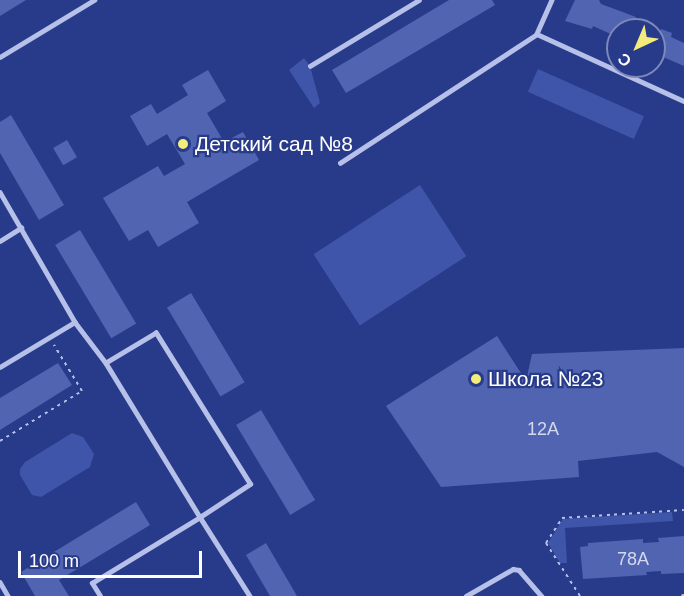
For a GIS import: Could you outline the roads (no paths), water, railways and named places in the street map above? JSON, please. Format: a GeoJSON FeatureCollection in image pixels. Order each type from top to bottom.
{"type":"FeatureCollection","features":[{"type":"Feature","properties":{"kind":"lane"},"geometry":{"type":"LineString","coordinates":[[0,57],[94,0]]}},
{"type":"Feature","properties":{"kind":"lane"},"geometry":{"type":"LineString","coordinates":[[310,66],[419,0]]}},
{"type":"Feature","properties":{"kind":"lane"},"geometry":{"type":"LineString","coordinates":[[340,164],[537,34],[552,0]]}},
{"type":"Feature","properties":{"kind":"lane"},"geometry":{"type":"LineString","coordinates":[[537,34],[684,101]]}},
{"type":"Feature","properties":{"kind":"lane"},"geometry":{"type":"LineString","coordinates":[[0,192],[75,322],[106,363],[250,596]]}},
{"type":"Feature","properties":{"kind":"lane"},"geometry":{"type":"LineString","coordinates":[[0,241],[21,228]]}},
{"type":"Feature","properties":{"kind":"lane"},"geometry":{"type":"LineString","coordinates":[[0,367],[75,322]]}},
{"type":"Feature","properties":{"kind":"lane"},"geometry":{"type":"LineString","coordinates":[[100,596],[92,583],[250,484],[156,333],[106,363]]}},
{"type":"Feature","properties":{"kind":"lane"},"geometry":{"type":"LineString","coordinates":[[466,596],[513,568],[519,570],[542,596]]}},
{"type":"Feature","properties":{"kind":"lane"},"geometry":{"type":"LineString","coordinates":[[0,582],[8,596]]}},
{"type":"Feature","properties":{"kind":"place","name":"Детский сад №8"},"geometry":{"type":"Point","coordinates":[183,144]}},
{"type":"Feature","properties":{"kind":"place","name":"Школа №23"},"geometry":{"type":"Point","coordinates":[476,379]}}]}
